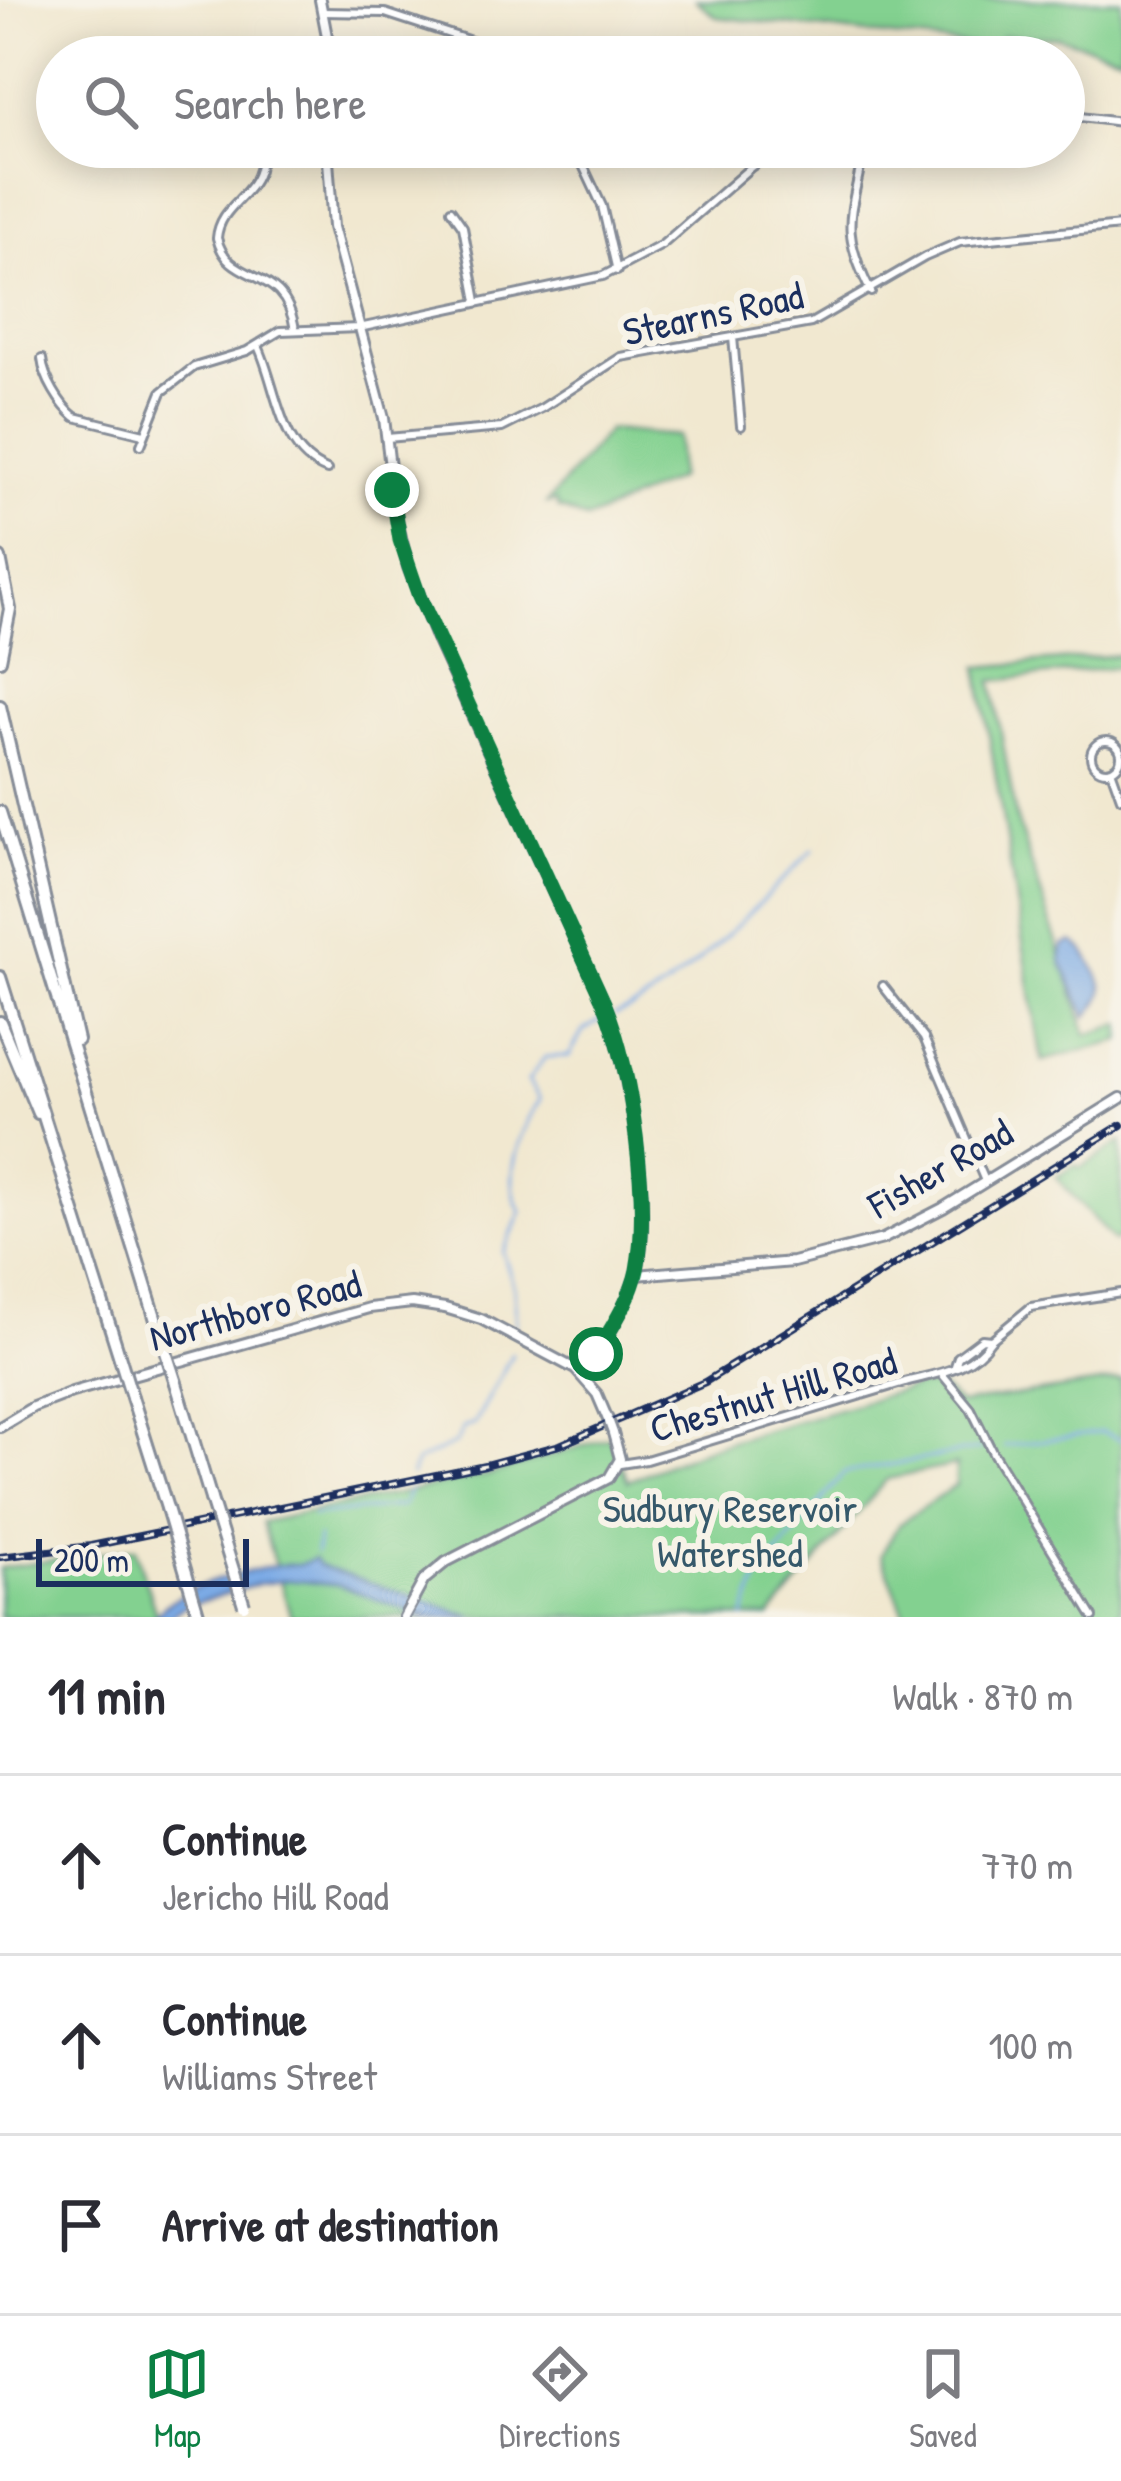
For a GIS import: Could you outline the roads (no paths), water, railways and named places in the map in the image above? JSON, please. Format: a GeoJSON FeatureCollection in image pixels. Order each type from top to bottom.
{"type":"FeatureCollection","features":[{"type":"Feature","properties":{"kind":"highway"},"geometry":{"type":"LineString","coordinates":[[0,558],[9,596],[0,660]]}},
{"type":"Feature","properties":{"kind":"highway"},"geometry":{"type":"LineString","coordinates":[[0,706],[98,1131]]}},
{"type":"Feature","properties":{"kind":"highway"},"geometry":{"type":"LineString","coordinates":[[1,816],[246,1611]]}},
{"type":"Feature","properties":{"kind":"highway"},"geometry":{"type":"LineString","coordinates":[[0,977],[200,1617]]}},
{"type":"Feature","properties":{"kind":"highway"},"geometry":{"type":"LineString","coordinates":[[0,1022],[76,1210]]}},
{"type":"Feature","properties":{"kind":"street"},"geometry":{"type":"LineString","coordinates":[[320,0],[327,36]]}},
{"type":"Feature","properties":{"kind":"street"},"geometry":{"type":"LineString","coordinates":[[322,12],[385,13],[456,36]]}},
{"type":"Feature","properties":{"kind":"street"},"geometry":{"type":"LineString","coordinates":[[1085,118],[1121,122]]}},
{"type":"Feature","properties":{"kind":"street"},"geometry":{"type":"LineString","coordinates":[[141,446],[156,402],[169,384],[207,362],[258,346],[272,334],[296,330],[281,292],[230,263],[217,238],[225,211],[254,184],[259,168]]}},
{"type":"Feature","properties":{"kind":"street"},"geometry":{"type":"LineString","coordinates":[[329,168],[333,227],[380,399],[400,540],[419,596],[615,1029],[626,1079],[641,1232],[636,1275],[583,1375],[597,1394],[620,1464],[598,1484],[446,1562],[416,1591],[405,1616]]}},
{"type":"Feature","properties":{"kind":"street"},"geometry":{"type":"LineString","coordinates":[[585,168],[598,191],[616,271]]}},
{"type":"Feature","properties":{"kind":"street","name":"Stearns Road"},"geometry":{"type":"LineString","coordinates":[[296,330],[358,328],[616,271],[678,233],[750,168]]}},
{"type":"Feature","properties":{"kind":"street"},"geometry":{"type":"LineString","coordinates":[[860,168],[848,229],[854,258],[871,292]]}},
{"type":"Feature","properties":{"kind":"street"},"geometry":{"type":"LineString","coordinates":[[451,210],[463,227],[477,302]]}},
{"type":"Feature","properties":{"kind":"street","name":"Stearns Road"},"geometry":{"type":"LineString","coordinates":[[386,438],[502,428],[621,357],[812,323],[921,259],[960,242],[1121,226]]}},
{"type":"Feature","properties":{"kind":"street"},"geometry":{"type":"LineString","coordinates":[[733,337],[740,426]]}},
{"type":"Feature","properties":{"kind":"street"},"geometry":{"type":"LineString","coordinates":[[258,346],[294,445],[311,464],[327,470]]}},
{"type":"Feature","properties":{"kind":"street"},"geometry":{"type":"LineString","coordinates":[[42,359],[67,411],[145,434]]}},
{"type":"Feature","properties":{"kind":"street"},"geometry":{"type":"LineString","coordinates":[[1101,742],[1111,742],[1120,752],[1119,763],[1111,770],[1100,770],[1092,761],[1093,750],[1101,742]]}},
{"type":"Feature","properties":{"kind":"street"},"geometry":{"type":"LineString","coordinates":[[1111,770],[1121,798]]}},
{"type":"Feature","properties":{"kind":"street"},"geometry":{"type":"LineString","coordinates":[[883,986],[924,1038],[985,1181]]}},
{"type":"Feature","properties":{"kind":"street","name":"Fisher Road"},"geometry":{"type":"LineString","coordinates":[[636,1275],[780,1264],[854,1249],[907,1228],[1121,1098]]}},
{"type":"Feature","properties":{"kind":"street"},"geometry":{"type":"LineString","coordinates":[[942,1374],[968,1363],[1031,1307],[1121,1293]]}},
{"type":"Feature","properties":{"kind":"street","name":"Northboro Road"},"geometry":{"type":"LineString","coordinates":[[0,1427],[62,1395],[390,1304],[434,1306],[481,1319],[583,1375]]}},
{"type":"Feature","properties":{"kind":"street","name":"Chestnut Hill Road"},"geometry":{"type":"LineString","coordinates":[[620,1464],[942,1374],[971,1409],[1093,1617]]}},
{"type":"Feature","properties":{"kind":"water"},"geometry":{"type":"Polygon","coordinates":[[[1072,942],[1085,954],[1102,985],[1101,997],[1087,1017],[1061,961],[1063,945],[1072,942]]]}},
{"type":"Feature","properties":{"kind":"water"},"geometry":{"type":"Polygon","coordinates":[[[314,1559],[319,1566],[474,1617],[426,1617],[338,1585],[288,1580],[258,1584],[183,1607],[169,1617],[154,1617],[177,1597],[206,1584],[314,1559]]]}},
{"type":"Feature","properties":{"kind":"waterway"},"geometry":{"type":"LineString","coordinates":[[615,1015],[640,1004],[693,966],[813,850]]}},
{"type":"Feature","properties":{"kind":"waterway"},"geometry":{"type":"LineString","coordinates":[[516,1325],[514,1288],[503,1252],[522,1212],[513,1185],[516,1155],[540,1099],[528,1081],[545,1057],[569,1056],[583,1031],[602,1019]]}},
{"type":"Feature","properties":{"kind":"waterway"},"geometry":{"type":"LineString","coordinates":[[411,1475],[416,1462],[456,1443],[463,1428],[475,1424],[512,1354]]}},
{"type":"Feature","properties":{"kind":"waterway"},"geometry":{"type":"LineString","coordinates":[[1004,1446],[1102,1432],[1121,1440]]}},
{"type":"Feature","properties":{"kind":"waterway"},"geometry":{"type":"LineString","coordinates":[[744,1617],[759,1577],[844,1473],[980,1449]]}},
{"type":"Feature","properties":{"kind":"waterway"},"geometry":{"type":"LineString","coordinates":[[312,1516],[403,1506],[410,1489]]}},
{"type":"Feature","properties":{"kind":"waterway"},"geometry":{"type":"LineString","coordinates":[[316,1553],[318,1537]]}},
{"type":"Feature","properties":{"kind":"railway"},"geometry":{"type":"LineString","coordinates":[[0,1557],[91,1546],[485,1465],[560,1445],[705,1382],[1121,1125]]}},
{"type":"Feature","properties":{"kind":"park label","name":"Sudbury Reservoir Watershed"},"geometry":{"type":"Point","coordinates":[730,1530]}}]}
